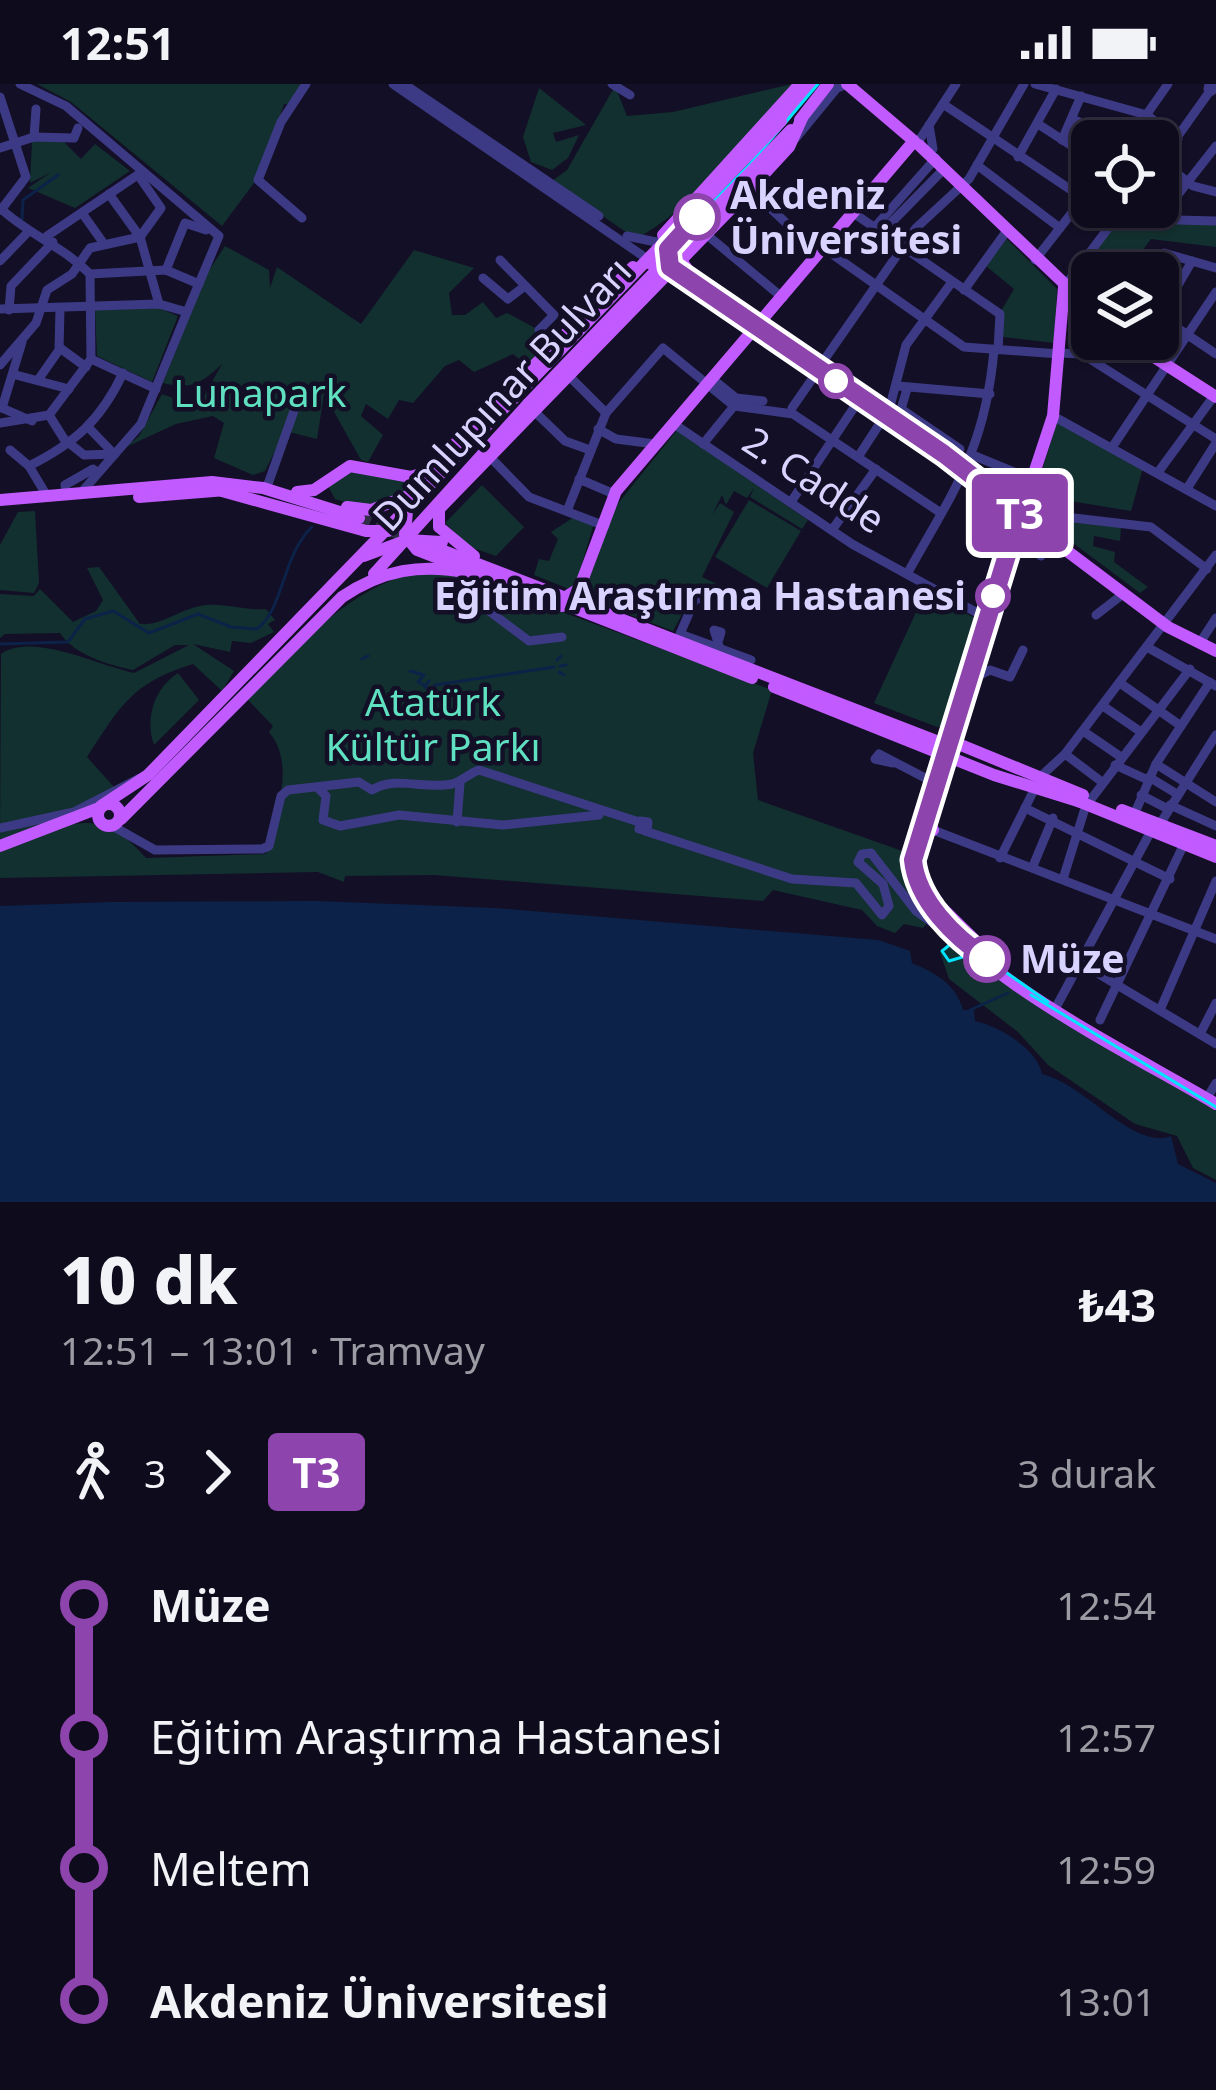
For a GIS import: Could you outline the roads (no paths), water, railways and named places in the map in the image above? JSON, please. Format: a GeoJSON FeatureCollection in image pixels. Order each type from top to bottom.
{"type":"FeatureCollection","features":[{"type":"Feature","properties":{"kind":"main road"},"geometry":{"type":"LineString","coordinates":[[297,491],[314,490],[350,466],[419,476],[514,392],[629,270],[638,251],[656,242],[780,124],[800,84]]}},
{"type":"Feature","properties":{"kind":"main road"},"geometry":{"type":"LineString","coordinates":[[849,84],[923,146],[1071,293]]}},
{"type":"Feature","properties":{"kind":"main road","name":"Dumlupınar Bulvarı"},"geometry":{"type":"LineString","coordinates":[[108,816],[271,657],[359,586],[499,434],[535,406],[797,103],[824,86]]}},
{"type":"Feature","properties":{"kind":"main road","name":"Dumlupınar Bulvarı"},"geometry":{"type":"LineString","coordinates":[[108,816],[271,657],[354,561],[514,392],[780,124],[802,118],[824,86]]}},
{"type":"Feature","properties":{"kind":"main road"},"geometry":{"type":"LineString","coordinates":[[474,556],[439,527],[436,515],[535,406],[670,275],[789,147],[802,118]]}},
{"type":"Feature","properties":{"kind":"main road"},"geometry":{"type":"LineString","coordinates":[[603,525],[618,495],[898,156],[923,146]]}},
{"type":"Feature","properties":{"kind":"main road"},"geometry":{"type":"LineString","coordinates":[[923,146],[962,188]]}},
{"type":"Feature","properties":{"kind":"main road"},"geometry":{"type":"LineString","coordinates":[[853,213],[923,146]]}},
{"type":"Feature","properties":{"kind":"main road"},"geometry":{"type":"LineString","coordinates":[[656,242],[671,244],[692,278],[758,326],[970,466],[1025,519],[1123,594],[1212,644]]}},
{"type":"Feature","properties":{"kind":"main road"},"geometry":{"type":"LineString","coordinates":[[638,251],[758,326]]}},
{"type":"Feature","properties":{"kind":"main road"},"geometry":{"type":"LineString","coordinates":[[629,270],[645,277],[644,296]]}},
{"type":"Feature","properties":{"kind":"main road"},"geometry":{"type":"LineString","coordinates":[[1064,287],[1053,416],[976,677],[932,778],[910,857],[920,891],[960,943],[1057,1006],[1213,1095]]}},
{"type":"Feature","properties":{"kind":"main road"},"geometry":{"type":"LineString","coordinates":[[1155,360],[1215,396]]}},
{"type":"Feature","properties":{"kind":"main road"},"geometry":{"type":"LineString","coordinates":[[820,368],[859,400],[887,414]]}},
{"type":"Feature","properties":{"kind":"main road"},"geometry":{"type":"LineString","coordinates":[[575,602],[614,494],[710,384]]}},
{"type":"Feature","properties":{"kind":"main road"},"geometry":{"type":"LineString","coordinates":[[466,446],[470,430]]}},
{"type":"Feature","properties":{"kind":"main road","name":"Dumlupınar Bulvarı"},"geometry":{"type":"LineString","coordinates":[[360,520],[404,500],[447,467]]}},
{"type":"Feature","properties":{"kind":"main road"},"geometry":{"type":"LineString","coordinates":[[0,504],[73,494],[268,484],[297,491],[385,531],[405,533],[469,573]]}},
{"type":"Feature","properties":{"kind":"main road"},"geometry":{"type":"LineString","coordinates":[[213,486],[338,523],[360,520]]}},
{"type":"Feature","properties":{"kind":"main road"},"geometry":{"type":"LineString","coordinates":[[0,504],[213,486],[263,488],[360,520]]}},
{"type":"Feature","properties":{"kind":"main road"},"geometry":{"type":"LineString","coordinates":[[431,547],[427,524],[441,495]]}},
{"type":"Feature","properties":{"kind":"main road"},"geometry":{"type":"LineString","coordinates":[[1005,499],[1025,519],[1059,537],[1168,622]]}},
{"type":"Feature","properties":{"kind":"main road"},"geometry":{"type":"LineString","coordinates":[[413,501],[425,512]]}},
{"type":"Feature","properties":{"kind":"main road"},"geometry":{"type":"LineString","coordinates":[[354,561],[405,533],[413,501]]}},
{"type":"Feature","properties":{"kind":"main road"},"geometry":{"type":"LineString","coordinates":[[1025,519],[982,622],[920,844],[924,884],[940,919],[1057,1006]]}},
{"type":"Feature","properties":{"kind":"main road"},"geometry":{"type":"LineString","coordinates":[[338,523],[355,542],[340,577],[355,578],[359,586],[412,568],[469,573],[575,602],[719,649],[761,672],[1086,800]]}},
{"type":"Feature","properties":{"kind":"main road"},"geometry":{"type":"LineString","coordinates":[[431,547],[474,556],[575,602]]}},
{"type":"Feature","properties":{"kind":"main road"},"geometry":{"type":"LineString","coordinates":[[431,547],[878,715]]}},
{"type":"Feature","properties":{"kind":"main road"},"geometry":{"type":"LineString","coordinates":[[761,672],[1155,828],[1216,846]]}},
{"type":"Feature","properties":{"kind":"main road"},"geometry":{"type":"LineString","coordinates":[[1009,777],[1134,815],[1216,856]]}},
{"type":"Feature","properties":{"kind":"main road"},"geometry":{"type":"LineString","coordinates":[[929,822],[932,778]]}},
{"type":"Feature","properties":{"kind":"main road"},"geometry":{"type":"LineString","coordinates":[[0,846],[76,819],[108,816]]}},
{"type":"Feature","properties":{"kind":"street"},"geometry":{"type":"LineString","coordinates":[[20,84],[59,101],[217,230],[200,284],[141,424],[97,473],[73,494],[65,485],[93,469],[97,473]]}},
{"type":"Feature","properties":{"kind":"street"},"geometry":{"type":"LineString","coordinates":[[33,84],[71,104],[218,225],[222,239],[210,258]]}},
{"type":"Feature","properties":{"kind":"street"},"geometry":{"type":"LineString","coordinates":[[302,218],[258,180],[281,122],[306,84]]}},
{"type":"Feature","properties":{"kind":"street"},"geometry":{"type":"LineString","coordinates":[[393,84],[525,170]]}},
{"type":"Feature","properties":{"kind":"street"},"geometry":{"type":"LineString","coordinates":[[404,84],[638,251]]}},
{"type":"Feature","properties":{"kind":"street"},"geometry":{"type":"LineString","coordinates":[[612,84],[630,95]]}},
{"type":"Feature","properties":{"kind":"street"},"geometry":{"type":"LineString","coordinates":[[789,147],[837,88],[849,84]]}},
{"type":"Feature","properties":{"kind":"street"},"geometry":{"type":"LineString","coordinates":[[878,230],[923,146],[929,124],[956,84]]}},
{"type":"Feature","properties":{"kind":"street"},"geometry":{"type":"LineString","coordinates":[[792,408],[902,248],[962,188],[1024,84]]}},
{"type":"Feature","properties":{"kind":"street"},"geometry":{"type":"LineString","coordinates":[[1035,84],[1153,120]]}},
{"type":"Feature","properties":{"kind":"street"},"geometry":{"type":"LineString","coordinates":[[1094,99],[1098,84]]}},
{"type":"Feature","properties":{"kind":"street"},"geometry":{"type":"LineString","coordinates":[[1143,120],[1168,84]]}},
{"type":"Feature","properties":{"kind":"street"},"geometry":{"type":"LineString","coordinates":[[1179,137],[1212,87],[1190,84]]}},
{"type":"Feature","properties":{"kind":"street"},"geometry":{"type":"LineString","coordinates":[[1018,157],[1056,89]]}},
{"type":"Feature","properties":{"kind":"street"},"geometry":{"type":"LineString","coordinates":[[1073,120],[1081,96]]}},
{"type":"Feature","properties":{"kind":"street"},"geometry":{"type":"LineString","coordinates":[[0,99],[25,181],[0,210],[27,233],[50,239],[90,274],[91,307],[88,363],[49,415],[0,423]]}},
{"type":"Feature","properties":{"kind":"street"},"geometry":{"type":"LineString","coordinates":[[943,104],[1071,190]]}},
{"type":"Feature","properties":{"kind":"street"},"geometry":{"type":"LineString","coordinates":[[34,137],[36,109]]}},
{"type":"Feature","properties":{"kind":"street"},"geometry":{"type":"LineString","coordinates":[[1038,124],[1071,146]]}},
{"type":"Feature","properties":{"kind":"street"},"geometry":{"type":"LineString","coordinates":[[1062,140],[1071,124]]}},
{"type":"Feature","properties":{"kind":"street"},"geometry":{"type":"LineString","coordinates":[[0,148],[34,137],[74,138],[78,128]]}},
{"type":"Feature","properties":{"kind":"street"},"geometry":{"type":"LineString","coordinates":[[1179,193],[1216,146]]}},
{"type":"Feature","properties":{"kind":"street"},"geometry":{"type":"LineString","coordinates":[[977,165],[1060,228]]}},
{"type":"Feature","properties":{"kind":"street"},"geometry":{"type":"LineString","coordinates":[[141,172],[50,239],[11,286],[4,309],[159,304],[185,312]]}},
{"type":"Feature","properties":{"kind":"street"},"geometry":{"type":"LineString","coordinates":[[0,365],[22,342],[47,290],[102,241],[140,237],[160,208],[141,172]]}},
{"type":"Feature","properties":{"kind":"street"},"geometry":{"type":"LineString","coordinates":[[1179,177],[1216,192]]}},
{"type":"Feature","properties":{"kind":"street"},"geometry":{"type":"LineString","coordinates":[[750,189],[820,250],[964,347],[1071,355]]}},
{"type":"Feature","properties":{"kind":"street"},"geometry":{"type":"LineString","coordinates":[[110,194],[140,237],[159,304]]}},
{"type":"Feature","properties":{"kind":"street"},"geometry":{"type":"LineString","coordinates":[[82,213],[102,241]]}},
{"type":"Feature","properties":{"kind":"street"},"geometry":{"type":"LineString","coordinates":[[853,213],[1000,314],[990,394],[970,466],[907,574]]}},
{"type":"Feature","properties":{"kind":"street"},"geometry":{"type":"LineString","coordinates":[[1035,260],[1071,214]]}},
{"type":"Feature","properties":{"kind":"street"},"geometry":{"type":"LineString","coordinates":[[592,216],[635,241],[656,242]]}},
{"type":"Feature","properties":{"kind":"street"},"geometry":{"type":"LineString","coordinates":[[1179,220],[1216,221]]}},
{"type":"Feature","properties":{"kind":"street"},"geometry":{"type":"LineString","coordinates":[[166,270],[185,223],[206,230]]}},
{"type":"Feature","properties":{"kind":"street"},"geometry":{"type":"LineString","coordinates":[[1064,287],[1109,228]]}},
{"type":"Feature","properties":{"kind":"street"},"geometry":{"type":"LineString","coordinates":[[964,290],[1006,232]]}},
{"type":"Feature","properties":{"kind":"street"},"geometry":{"type":"LineString","coordinates":[[26,270],[5,257],[27,233]]}},
{"type":"Feature","properties":{"kind":"street"},"geometry":{"type":"LineString","coordinates":[[706,235],[782,296]]}},
{"type":"Feature","properties":{"kind":"street"},"geometry":{"type":"LineString","coordinates":[[1179,258],[1216,268]]}},
{"type":"Feature","properties":{"kind":"street"},"geometry":{"type":"LineString","coordinates":[[500,260],[554,314],[539,330]]}},
{"type":"Feature","properties":{"kind":"street"},"geometry":{"type":"LineString","coordinates":[[1179,283],[1192,261]]}},
{"type":"Feature","properties":{"kind":"street"},"geometry":{"type":"LineString","coordinates":[[90,274],[166,270],[200,284]]}},
{"type":"Feature","properties":{"kind":"street"},"geometry":{"type":"LineString","coordinates":[[483,278],[508,298],[525,286]]}},
{"type":"Feature","properties":{"kind":"street"},"geometry":{"type":"LineString","coordinates":[[952,282],[906,344],[901,409],[959,448]]}},
{"type":"Feature","properties":{"kind":"street"},"geometry":{"type":"LineString","coordinates":[[1113,446],[1165,367],[1212,311],[1216,292]]}},
{"type":"Feature","properties":{"kind":"street"},"geometry":{"type":"LineString","coordinates":[[38,380],[60,348],[60,308]]}},
{"type":"Feature","properties":{"kind":"street"},"geometry":{"type":"LineString","coordinates":[[1179,329],[1216,354]]}},
{"type":"Feature","properties":{"kind":"street"},"geometry":{"type":"LineString","coordinates":[[22,342],[16,375],[1,408],[25,421]]}},
{"type":"Feature","properties":{"kind":"street"},"geometry":{"type":"LineString","coordinates":[[60,348],[156,389]]}},
{"type":"Feature","properties":{"kind":"street"},"geometry":{"type":"LineString","coordinates":[[567,511],[606,412],[663,348],[734,406],[793,414],[832,438]]}},
{"type":"Feature","properties":{"kind":"street"},"geometry":{"type":"LineString","coordinates":[[1092,360],[1216,441],[1188,487]]}},
{"type":"Feature","properties":{"kind":"street"},"geometry":{"type":"LineString","coordinates":[[29,466],[72,445],[106,410],[123,373]]}},
{"type":"Feature","properties":{"kind":"street"},"geometry":{"type":"LineString","coordinates":[[16,375],[68,389]]}},
{"type":"Feature","properties":{"kind":"street"},"geometry":{"type":"LineString","coordinates":[[569,376],[606,412]]}},
{"type":"Feature","properties":{"kind":"street"},"geometry":{"type":"LineString","coordinates":[[710,384],[736,398],[792,408],[941,513]]}},
{"type":"Feature","properties":{"kind":"street"},"geometry":{"type":"LineString","coordinates":[[902,387],[990,394]]}},
{"type":"Feature","properties":{"kind":"street"},"geometry":{"type":"LineString","coordinates":[[858,457],[902,387]]}},
{"type":"Feature","properties":{"kind":"street"},"geometry":{"type":"LineString","coordinates":[[1159,471],[1215,396]]}},
{"type":"Feature","properties":{"kind":"street"},"geometry":{"type":"LineString","coordinates":[[791,502],[859,400]]}},
{"type":"Feature","properties":{"kind":"street"},"geometry":{"type":"LineString","coordinates":[[535,406],[565,441],[590,449]]}},
{"type":"Feature","properties":{"kind":"street"},"geometry":{"type":"LineString","coordinates":[[703,444],[734,406]]}},
{"type":"Feature","properties":{"kind":"street"},"geometry":{"type":"LineString","coordinates":[[268,484],[295,408]]}},
{"type":"Feature","properties":{"kind":"street"},"geometry":{"type":"LineString","coordinates":[[49,415],[84,455],[115,454]]}},
{"type":"Feature","properties":{"kind":"street"},"geometry":{"type":"LineString","coordinates":[[1053,416],[1215,505]]}},
{"type":"Feature","properties":{"kind":"street"},"geometry":{"type":"LineString","coordinates":[[25,421],[5,452],[29,466],[47,496]]}},
{"type":"Feature","properties":{"kind":"street","name":"2. Cadde"},"geometry":{"type":"LineString","coordinates":[[676,426],[982,622]]}},
{"type":"Feature","properties":{"kind":"street"},"geometry":{"type":"LineString","coordinates":[[89,428],[115,454]]}},
{"type":"Feature","properties":{"kind":"street"},"geometry":{"type":"LineString","coordinates":[[598,429],[616,439],[655,444]]}},
{"type":"Feature","properties":{"kind":"street"},"geometry":{"type":"LineString","coordinates":[[490,457],[530,497],[603,525]]}},
{"type":"Feature","properties":{"kind":"street"},"geometry":{"type":"LineString","coordinates":[[970,466],[1025,519],[1041,556]]}},
{"type":"Feature","properties":{"kind":"street"},"geometry":{"type":"LineString","coordinates":[[832,530],[876,469]]}},
{"type":"Feature","properties":{"kind":"street"},"geometry":{"type":"LineString","coordinates":[[579,479],[614,494]]}},
{"type":"Feature","properties":{"kind":"street"},"geometry":{"type":"LineString","coordinates":[[1001,856],[1042,783],[1212,564],[1151,527],[1075,518],[1066,519],[1059,537]]}},
{"type":"Feature","properties":{"kind":"street"},"geometry":{"type":"LineString","coordinates":[[469,573],[478,580],[484,608],[529,641],[562,638]]}},
{"type":"Feature","properties":{"kind":"street"},"geometry":{"type":"LineString","coordinates":[[1107,581],[1109,593],[1098,618],[1113,596],[1123,594]]}},
{"type":"Feature","properties":{"kind":"street"},"geometry":{"type":"LineString","coordinates":[[713,604],[696,597],[680,634],[719,649]]}},
{"type":"Feature","properties":{"kind":"street"},"geometry":{"type":"LineString","coordinates":[[1212,644],[1216,618]]}},
{"type":"Feature","properties":{"kind":"street"},"geometry":{"type":"LineString","coordinates":[[1134,815],[1156,764],[1213,684],[1147,647]]}},
{"type":"Feature","properties":{"kind":"street"},"geometry":{"type":"LineString","coordinates":[[976,677],[990,670],[1010,677],[1023,650]]}},
{"type":"Feature","properties":{"kind":"street"},"geometry":{"type":"LineString","coordinates":[[983,654],[990,670]]}},
{"type":"Feature","properties":{"kind":"street"},"geometry":{"type":"LineString","coordinates":[[1063,879],[1086,800],[1190,669]]}},
{"type":"Feature","properties":{"kind":"street"},"geometry":{"type":"LineString","coordinates":[[1120,683],[1181,726]]}},
{"type":"Feature","properties":{"kind":"street"},"geometry":{"type":"LineString","coordinates":[[1103,706],[1141,732]]}},
{"type":"Feature","properties":{"kind":"street"},"geometry":{"type":"LineString","coordinates":[[1083,731],[1118,761],[1148,778],[1172,803]]}},
{"type":"Feature","properties":{"kind":"street"},"geometry":{"type":"LineString","coordinates":[[1057,1006],[1155,828],[1216,735]]}},
{"type":"Feature","properties":{"kind":"street"},"geometry":{"type":"LineString","coordinates":[[1065,754],[1102,782]]}},
{"type":"Feature","properties":{"kind":"street"},"geometry":{"type":"LineString","coordinates":[[1203,756],[1216,764]]}},
{"type":"Feature","properties":{"kind":"street"},"geometry":{"type":"LineString","coordinates":[[892,763],[932,778]]}},
{"type":"Feature","properties":{"kind":"street"},"geometry":{"type":"LineString","coordinates":[[1156,764],[1213,800],[1198,818]]}},
{"type":"Feature","properties":{"kind":"street"},"geometry":{"type":"LineString","coordinates":[[108,816],[131,838],[154,850],[255,849],[271,837],[281,796],[295,788],[324,791],[335,782],[359,782],[372,790],[389,781],[418,786],[460,783],[484,770],[758,869],[821,886],[856,883],[866,890],[875,912],[884,914],[890,905],[883,884],[858,862],[862,854],[871,853],[940,919]]}},
{"type":"Feature","properties":{"kind":"street"},"geometry":{"type":"LineString","coordinates":[[0,828],[74,812],[130,779],[143,778]]}},
{"type":"Feature","properties":{"kind":"street"},"geometry":{"type":"LineString","coordinates":[[457,822],[460,783]]}},
{"type":"Feature","properties":{"kind":"street"},"geometry":{"type":"LineString","coordinates":[[324,791],[323,820],[330,825],[399,815],[503,825],[548,819]]}},
{"type":"Feature","properties":{"kind":"street"},"geometry":{"type":"LineString","coordinates":[[1141,795],[1172,803],[1216,826]]}},
{"type":"Feature","properties":{"kind":"street"},"geometry":{"type":"LineString","coordinates":[[1025,808],[1170,879]]}},
{"type":"Feature","properties":{"kind":"street"},"geometry":{"type":"LineString","coordinates":[[530,814],[571,822],[592,812],[645,828]]}},
{"type":"Feature","properties":{"kind":"street"},"geometry":{"type":"LineString","coordinates":[[1033,866],[1053,818]]}},
{"type":"Feature","properties":{"kind":"street"},"geometry":{"type":"LineString","coordinates":[[929,822],[1001,856],[1216,939]]}},
{"type":"Feature","properties":{"kind":"street"},"geometry":{"type":"LineString","coordinates":[[1100,1020],[1155,915],[1184,844]]}},
{"type":"Feature","properties":{"kind":"street"},"geometry":{"type":"LineString","coordinates":[[1160,1010],[1216,881]]}},
{"type":"Feature","properties":{"kind":"street"},"geometry":{"type":"LineString","coordinates":[[1082,964],[1216,1044]]}},
{"type":"Feature","properties":{"kind":"street"},"geometry":{"type":"LineString","coordinates":[[1200,1034],[1216,1003]]}},
{"type":"Feature","properties":{"kind":"water"},"geometry":{"type":"Polygon","coordinates":[[[317,901],[496,908],[878,940],[910,951],[912,963],[949,986],[963,1010],[974,1010],[975,1021],[1005,1033],[1025,1048],[1042,1074],[1141,1134],[1171,1136],[1178,1164],[1216,1183],[1216,1202],[0,1202],[0,906],[317,901]]]}},
{"type":"Feature","properties":{"kind":"waterway"},"geometry":{"type":"LineString","coordinates":[[22,219],[23,200],[58,175]]}},
{"type":"Feature","properties":{"kind":"waterway"},"geometry":{"type":"LineString","coordinates":[[0,644],[68,642],[85,619],[113,611],[149,633],[198,614],[231,627],[257,629],[273,609],[295,552],[312,527]]}},
{"type":"Feature","properties":{"kind":"waterway"},"geometry":{"type":"LineString","coordinates":[[362,659],[368,656]]}},
{"type":"Feature","properties":{"kind":"waterway"},"geometry":{"type":"LineString","coordinates":[[557,660],[561,656]]}},
{"type":"Feature","properties":{"kind":"waterway"},"geometry":{"type":"LineString","coordinates":[[560,666],[566,665]]}},
{"type":"Feature","properties":{"kind":"waterway"},"geometry":{"type":"LineString","coordinates":[[429,681],[425,687],[431,691],[435,685],[554,667]]}},
{"type":"Feature","properties":{"kind":"waterway"},"geometry":{"type":"LineString","coordinates":[[410,671],[424,675],[418,682],[424,685]]}},
{"type":"Feature","properties":{"kind":"waterway"},"geometry":{"type":"LineString","coordinates":[[559,672],[564,675]]}},
{"type":"Feature","properties":{"kind":"waterway"},"geometry":{"type":"LineString","coordinates":[[970,1010],[1008,993]]}},
{"type":"Feature","properties":{"kind":"tunnel"},"geometry":{"type":"LineString","coordinates":[[359,518],[413,539]]}},
{"type":"Feature","properties":{"kind":"tram line"},"geometry":{"type":"LineString","coordinates":[[818,84],[750,164],[671,245],[667,262],[1020,513],[961,714],[919,830],[913,866],[924,894],[960,940],[1048,1002]]}},
{"type":"Feature","properties":{"kind":"tram line","name":"T3"},"geometry":{"type":"LineString","coordinates":[[697,217],[668,249],[670,267],[944,454],[1020,513],[961,714],[935,776],[913,860],[924,894],[960,940],[987,959]]}},
{"type":"Feature","properties":{"kind":"tram line"},"geometry":{"type":"LineString","coordinates":[[972,955],[952,943],[942,951],[949,961],[966,956],[981,961]]}},
{"type":"Feature","properties":{"kind":"tram line"},"geometry":{"type":"LineString","coordinates":[[1031,995],[1216,1107]]}},
{"type":"Feature","properties":{"kind":"place","name":"Akdeniz Üniversitesi"},"geometry":{"type":"Point","coordinates":[697,217]}},
{"type":"Feature","properties":{"kind":"place","name":"Eğitim Araştırma Hastanesi"},"geometry":{"type":"Point","coordinates":[993,596]}},
{"type":"Feature","properties":{"kind":"place","name":"Müze"},"geometry":{"type":"Point","coordinates":[987,959]}},
{"type":"Feature","properties":{"kind":"park label","name":"Lunapark"},"geometry":{"type":"Point","coordinates":[260,393]}},
{"type":"Feature","properties":{"kind":"park label","name":"Atatürk Kültür Parkı"},"geometry":{"type":"Point","coordinates":[433,724]}}]}
